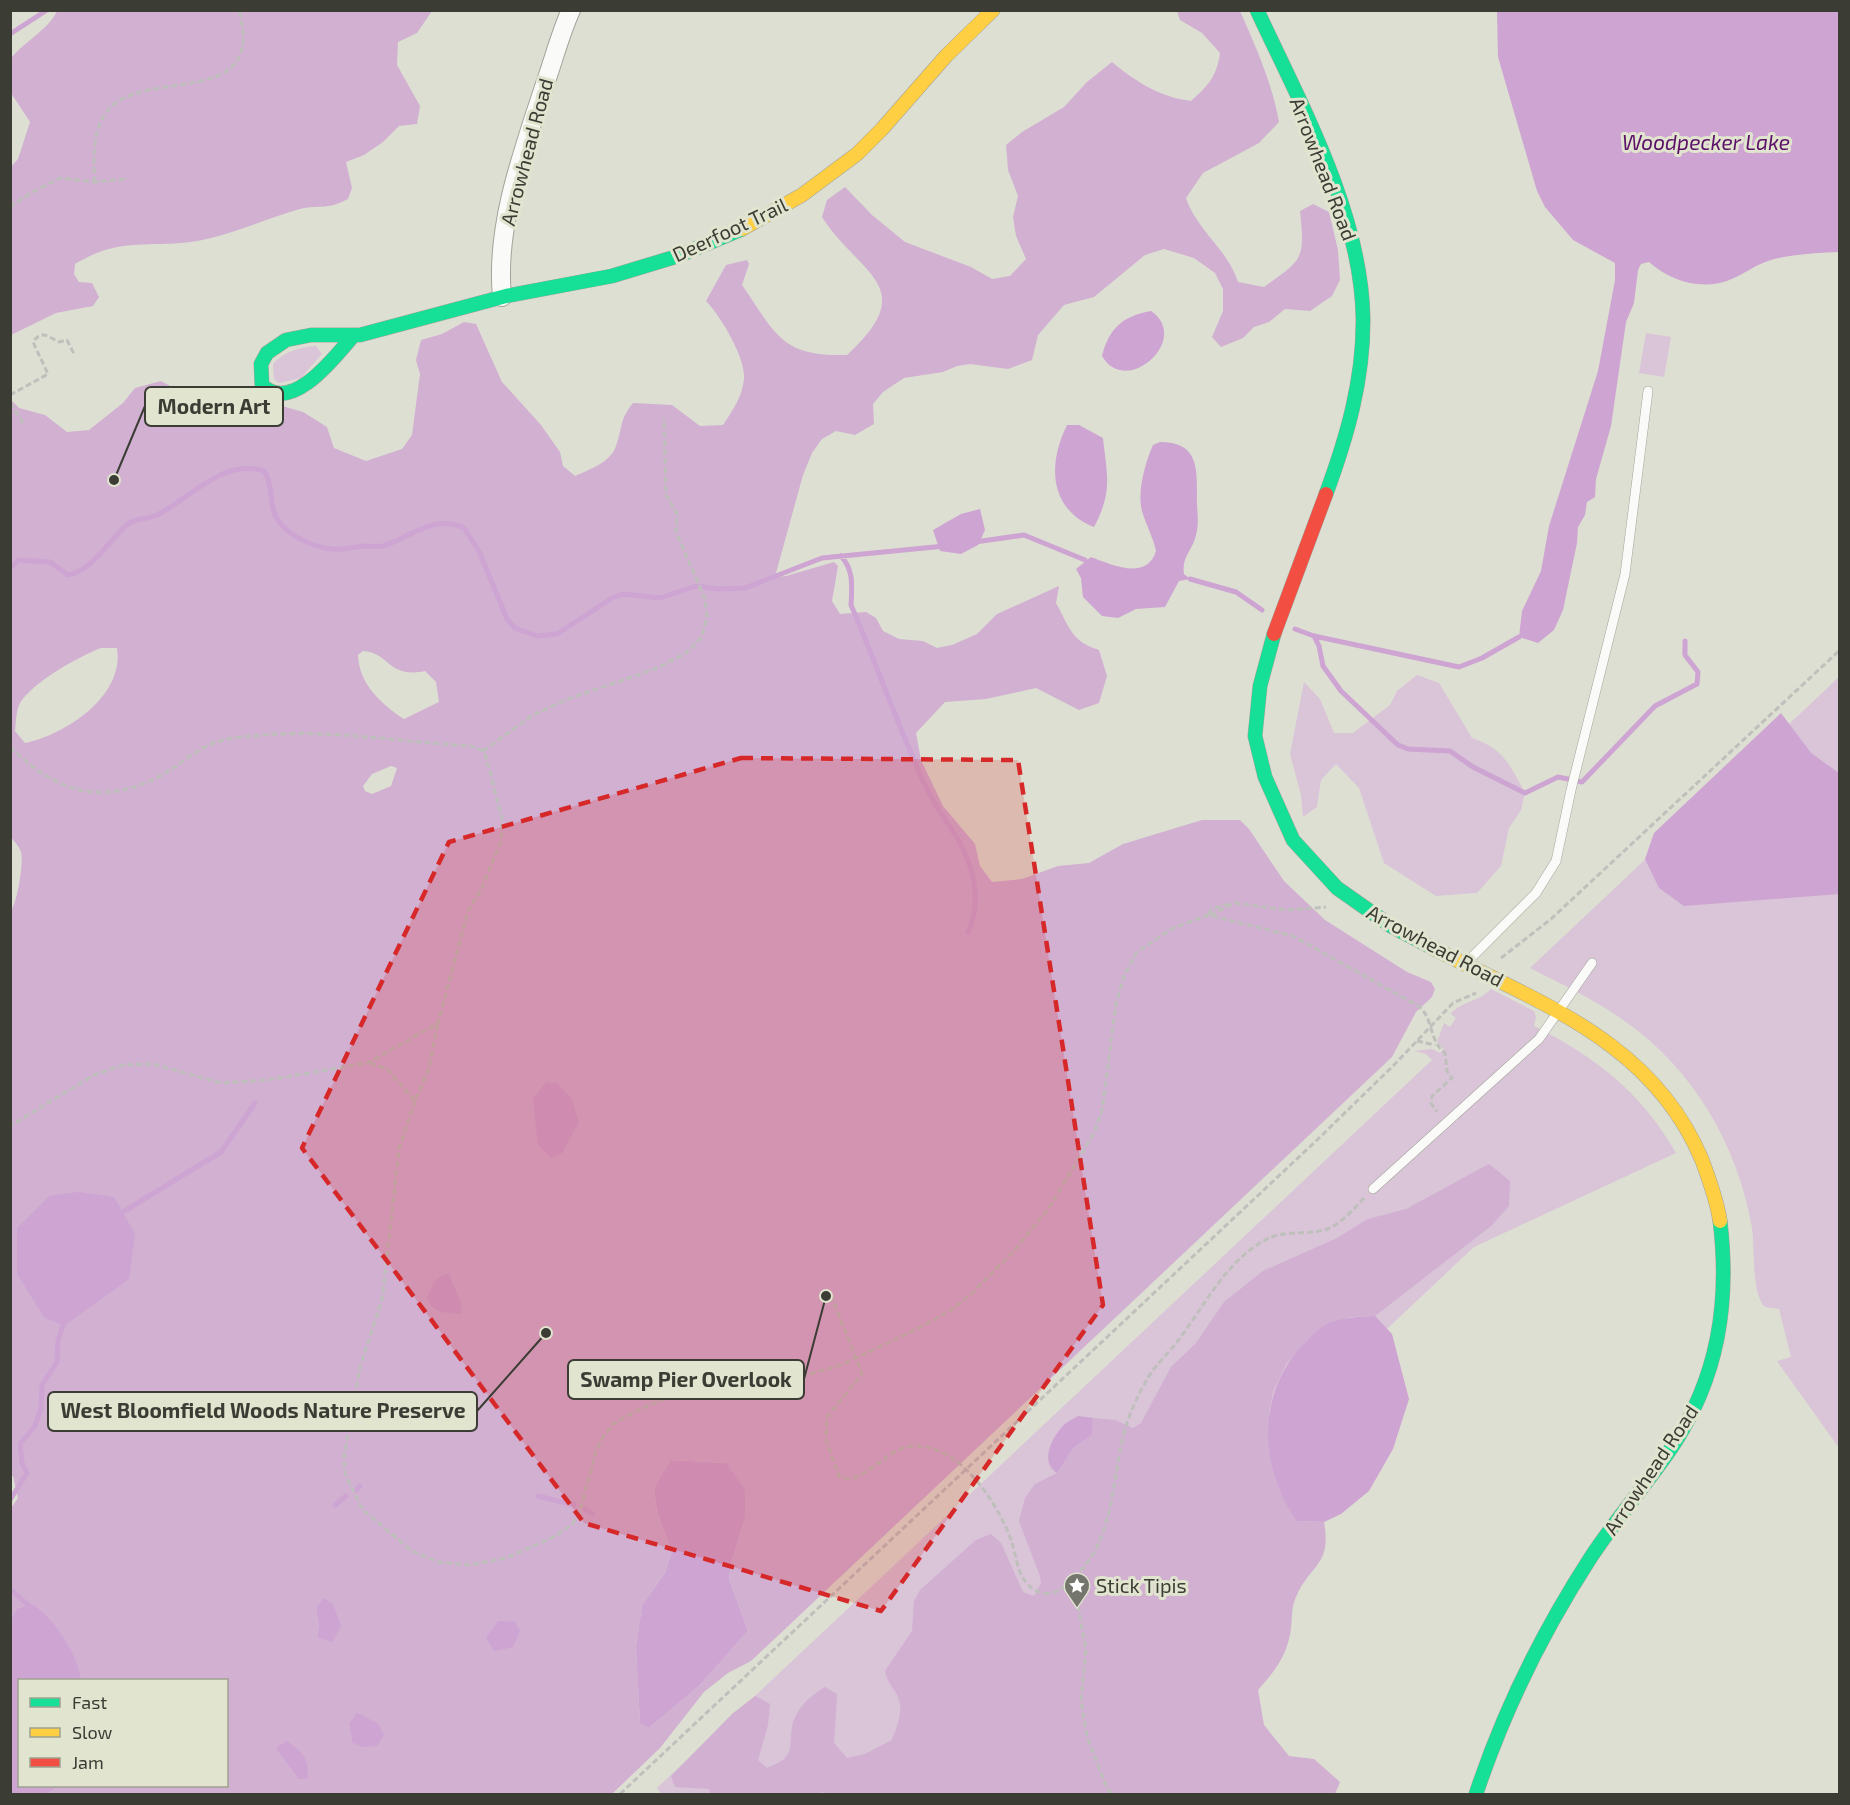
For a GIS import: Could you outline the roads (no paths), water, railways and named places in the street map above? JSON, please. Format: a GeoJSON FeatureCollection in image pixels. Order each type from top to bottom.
{"type":"FeatureCollection","features":[{"type":"Feature","properties":{"kind":"street","name":"Arrowhead Road"},"geometry":{"type":"LineString","coordinates":[[502,297],[499,270],[511,195],[537,108],[571,10]]}},
{"type":"Feature","properties":{"kind":"street","name":"Deerfoot Trail"},"geometry":{"type":"LineString","coordinates":[[353,336],[307,384],[286,394],[274,394],[263,387],[258,372],[264,355],[286,340],[304,334],[353,336],[422,320],[502,297],[615,275],[669,259],[710,243],[783,208],[859,153],[891,120],[956,44],[993,10]]}},
{"type":"Feature","properties":{"kind":"street","name":"Arrowhead Road"},"geometry":{"type":"LineString","coordinates":[[1257,10],[1332,181],[1352,242],[1360,294],[1362,356],[1352,414],[1334,475],[1280,619],[1258,691],[1255,738],[1270,794],[1284,824],[1311,862],[1345,896],[1386,924],[1592,1030],[1647,1075],[1674,1106],[1693,1140],[1713,1188],[1724,1235],[1724,1287],[1718,1353],[1694,1410],[1667,1454],[1593,1553],[1534,1657],[1506,1716],[1476,1794]]}},
{"type":"Feature","properties":{"kind":"lane"},"geometry":{"type":"LineString","coordinates":[[1466,964],[1536,893],[1556,861],[1571,790],[1625,574],[1647,391]]}},
{"type":"Feature","properties":{"kind":"lane"},"geometry":{"type":"LineString","coordinates":[[1373,1189],[1539,1039],[1592,963]]}},
{"type":"Feature","properties":{"kind":"water","name":"Woodpecker Lake"},"geometry":{"type":"Polygon","coordinates":[[[1497,11],[1839,11],[1839,252],[1796,255],[1771,260],[1734,278],[1712,284],[1678,280],[1649,262],[1641,264],[1638,270],[1634,303],[1626,322],[1611,426],[1596,479],[1595,497],[1587,502],[1585,515],[1578,527],[1577,543],[1563,610],[1554,630],[1538,643],[1519,637],[1522,611],[1541,571],[1549,526],[1598,371],[1615,280],[1615,263],[1573,240],[1545,207],[1537,191],[1498,57],[1497,11]]]}},
{"type":"Feature","properties":{"kind":"water"},"geometry":{"type":"Polygon","coordinates":[[[1151,311],[1162,323],[1164,336],[1160,349],[1151,360],[1139,368],[1126,371],[1113,367],[1102,356],[1113,331],[1125,320],[1151,311]]]}},
{"type":"Feature","properties":{"kind":"water"},"geometry":{"type":"Polygon","coordinates":[[[1067,425],[1079,425],[1103,438],[1107,473],[1106,493],[1094,527],[1079,519],[1068,509],[1060,497],[1056,484],[1057,454],[1067,425]]]}},
{"type":"Feature","properties":{"kind":"water"},"geometry":{"type":"Polygon","coordinates":[[[1160,442],[1172,443],[1188,450],[1195,464],[1197,530],[1184,563],[1184,574],[1190,579],[1179,581],[1165,607],[1136,609],[1118,618],[1102,616],[1083,597],[1081,578],[1076,569],[1091,557],[1118,567],[1128,568],[1145,566],[1151,560],[1156,551],[1142,511],[1140,495],[1150,452],[1153,445],[1160,442]]]}},
{"type":"Feature","properties":{"kind":"water"},"geometry":{"type":"Polygon","coordinates":[[[980,509],[985,530],[978,545],[961,554],[940,551],[933,530],[961,514],[980,509]]]}},
{"type":"Feature","properties":{"kind":"water"},"geometry":{"type":"Polygon","coordinates":[[[1781,713],[1811,753],[1839,773],[1839,894],[1684,906],[1659,888],[1645,859],[1654,833],[1781,713]]]}},
{"type":"Feature","properties":{"kind":"water"},"geometry":{"type":"Polygon","coordinates":[[[546,1082],[557,1083],[571,1098],[579,1122],[562,1153],[551,1158],[538,1145],[533,1099],[546,1082]]]}},
{"type":"Feature","properties":{"kind":"water"},"geometry":{"type":"Polygon","coordinates":[[[78,1192],[114,1197],[135,1234],[129,1279],[64,1326],[44,1317],[17,1274],[17,1228],[49,1196],[78,1192]]]}},
{"type":"Feature","properties":{"kind":"water"},"geometry":{"type":"Polygon","coordinates":[[[449,1274],[462,1306],[461,1314],[437,1310],[427,1298],[437,1279],[449,1274]]]}},
{"type":"Feature","properties":{"kind":"water"},"geometry":{"type":"Polygon","coordinates":[[[1375,1316],[1392,1334],[1409,1399],[1393,1449],[1369,1491],[1341,1514],[1324,1522],[1297,1521],[1276,1480],[1270,1458],[1268,1435],[1275,1391],[1284,1370],[1298,1350],[1320,1328],[1340,1320],[1375,1316]]]}},
{"type":"Feature","properties":{"kind":"water"},"geometry":{"type":"Polygon","coordinates":[[[1078,1416],[1093,1418],[1092,1435],[1074,1447],[1057,1473],[1049,1463],[1051,1444],[1064,1425],[1078,1416]]]}},
{"type":"Feature","properties":{"kind":"water"},"geometry":{"type":"Polygon","coordinates":[[[670,1460],[726,1463],[745,1490],[745,1518],[731,1564],[729,1579],[748,1631],[700,1685],[649,1728],[640,1724],[636,1647],[642,1605],[665,1573],[672,1551],[657,1513],[654,1488],[670,1460]]]}},
{"type":"Feature","properties":{"kind":"water"},"geometry":{"type":"Polygon","coordinates":[[[324,1598],[333,1604],[341,1626],[332,1642],[317,1637],[319,1626],[316,1608],[324,1598]]]}},
{"type":"Feature","properties":{"kind":"water"},"geometry":{"type":"Polygon","coordinates":[[[32,1604],[49,1618],[70,1648],[81,1679],[18,1679],[18,1787],[58,1787],[47,1794],[11,1794],[11,1620],[17,1609],[32,1604]]]}},
{"type":"Feature","properties":{"kind":"water"},"geometry":{"type":"Polygon","coordinates":[[[498,1621],[515,1622],[520,1631],[513,1647],[494,1651],[486,1638],[498,1621]]]}},
{"type":"Feature","properties":{"kind":"water"},"geometry":{"type":"Polygon","coordinates":[[[357,1713],[378,1723],[384,1735],[377,1746],[362,1747],[352,1742],[349,1724],[357,1713]]]}},
{"type":"Feature","properties":{"kind":"water"},"geometry":{"type":"Polygon","coordinates":[[[286,1741],[304,1756],[308,1779],[299,1779],[276,1748],[286,1741]]]}},
{"type":"Feature","properties":{"kind":"waterway"},"geometry":{"type":"LineString","coordinates":[[10,34],[47,10]]}},
{"type":"Feature","properties":{"kind":"waterway"},"geometry":{"type":"LineString","coordinates":[[10,568],[19,560],[50,562],[68,575],[76,573],[92,562],[130,522],[157,515],[221,475],[249,468],[264,471],[274,511],[280,523],[300,539],[317,546],[334,549],[381,546],[433,525],[453,524],[464,528],[479,551],[507,619],[515,628],[537,636],[557,634],[612,598],[623,594],[660,598],[696,586],[718,589],[745,588],[822,558],[945,546]]}},
{"type":"Feature","properties":{"kind":"waterway"},"geometry":{"type":"LineString","coordinates":[[975,542],[1024,535],[1085,560]]}},
{"type":"Feature","properties":{"kind":"waterway"},"geometry":{"type":"LineString","coordinates":[[841,556],[850,573],[851,605],[906,742],[931,797],[961,845],[970,866],[975,900],[974,916],[968,932]]}},
{"type":"Feature","properties":{"kind":"waterway"},"geometry":{"type":"LineString","coordinates":[[1190,579],[1236,592],[1262,610]]}},
{"type":"Feature","properties":{"kind":"waterway"},"geometry":{"type":"LineString","coordinates":[[1295,629],[1314,636],[1459,667],[1482,658],[1519,637]]}},
{"type":"Feature","properties":{"kind":"waterway"},"geometry":{"type":"LineString","coordinates":[[1314,636],[1319,646],[1323,666],[1341,691],[1398,745],[1408,749],[1450,751],[1473,767],[1525,793],[1558,777],[1582,782],[1655,706],[1697,684],[1698,672],[1685,655],[1685,641]]}},
{"type":"Feature","properties":{"kind":"waterway"},"geometry":{"type":"LineString","coordinates":[[118,1215],[221,1152],[255,1103]]}},
{"type":"Feature","properties":{"kind":"waterway"},"geometry":{"type":"LineString","coordinates":[[10,1500],[27,1473],[22,1463],[20,1444],[35,1426],[41,1409],[42,1385],[57,1362],[58,1340],[65,1320]]}},
{"type":"Feature","properties":{"kind":"waterway"},"geometry":{"type":"LineString","coordinates":[[356,1490],[360,1486]]}},
{"type":"Feature","properties":{"kind":"waterway"},"geometry":{"type":"LineString","coordinates":[[335,1505],[346,1496]]}},
{"type":"Feature","properties":{"kind":"waterway"},"geometry":{"type":"LineString","coordinates":[[538,1496],[574,1505]]}},
{"type":"Feature","properties":{"kind":"waterway"},"geometry":{"type":"LineString","coordinates":[[585,1509],[593,1514]]}},
{"type":"Feature","properties":{"kind":"waterway"},"geometry":{"type":"LineString","coordinates":[[10,1589],[28,1605]]}},
{"type":"Feature","properties":{"kind":"place","name":"Modern Art"},"geometry":{"type":"Point","coordinates":[114,480]}},
{"type":"Feature","properties":{"kind":"place","name":"Swamp Pier Overlook"},"geometry":{"type":"Point","coordinates":[826,1296]}},
{"type":"Feature","properties":{"kind":"place","name":"West Bloomfield Woods Nature Preserve"},"geometry":{"type":"Point","coordinates":[546,1333]}},
{"type":"Feature","properties":{"kind":"place","name":"Stick Tipis"},"geometry":{"type":"Point","coordinates":[1077,1609]}}]}
